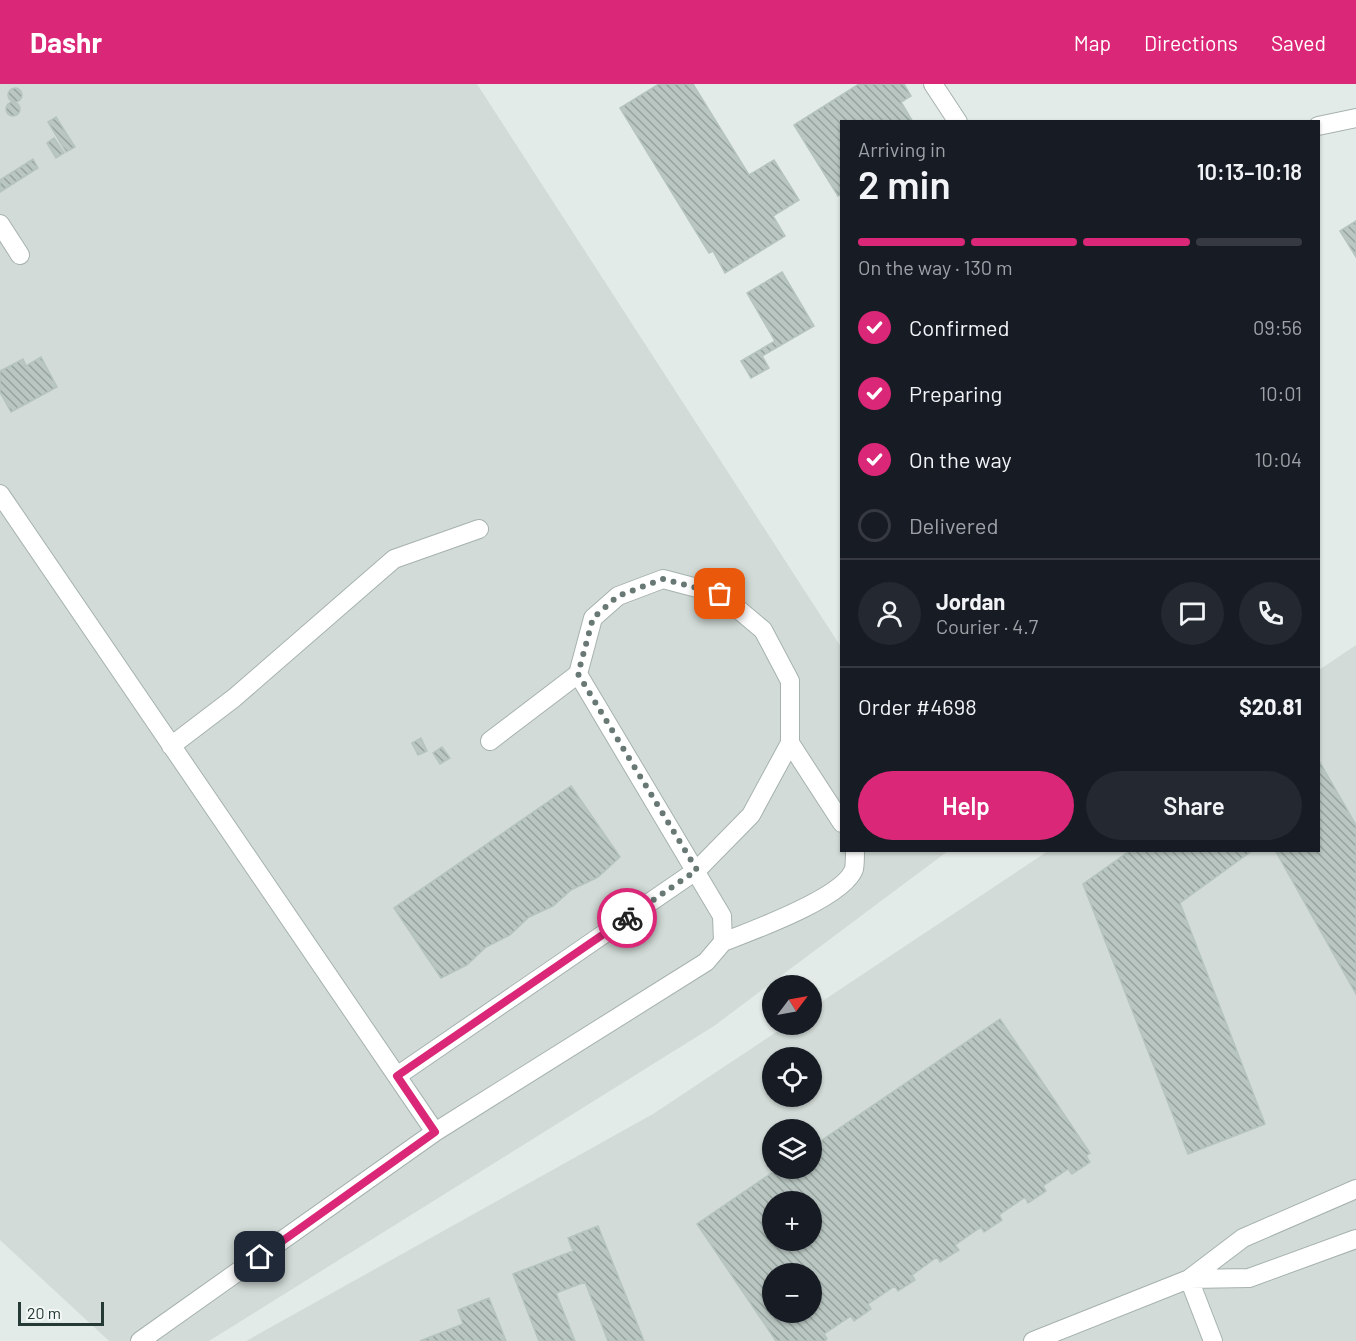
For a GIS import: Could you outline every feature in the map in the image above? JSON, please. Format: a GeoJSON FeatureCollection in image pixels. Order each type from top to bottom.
{"type":"FeatureCollection","features":[{"type":"Feature","properties":{"kind":"street"},"geometry":{"type":"LineString","coordinates":[[933,84],[957,120]]}},
{"type":"Feature","properties":{"kind":"street"},"geometry":{"type":"LineString","coordinates":[[1320,126],[1356,118]]}},
{"type":"Feature","properties":{"kind":"street"},"geometry":{"type":"LineString","coordinates":[[0,224],[20,255]]}},
{"type":"Feature","properties":{"kind":"street"},"geometry":{"type":"LineString","coordinates":[[0,494],[435,1132]]}},
{"type":"Feature","properties":{"kind":"street"},"geometry":{"type":"LineString","coordinates":[[171,746],[234,698],[394,559],[479,529]]}},
{"type":"Feature","properties":{"kind":"street"},"geometry":{"type":"LineString","coordinates":[[397,1076],[697,870],[751,815],[790,743],[790,681],[763,630],[720,594],[663,579],[618,596],[593,618],[578,674],[490,741]]}},
{"type":"Feature","properties":{"kind":"street"},"geometry":{"type":"LineString","coordinates":[[578,674],[697,870],[722,916],[723,942]]}},
{"type":"Feature","properties":{"kind":"street"},"geometry":{"type":"LineString","coordinates":[[790,743],[840,820]]}},
{"type":"Feature","properties":{"kind":"street"},"geometry":{"type":"LineString","coordinates":[[140,1341],[435,1132],[706,962],[723,942],[780,920],[847,881],[854,869],[855,852]]}},
{"type":"Feature","properties":{"kind":"street"},"geometry":{"type":"LineString","coordinates":[[1033,1341],[1189,1279],[1243,1238],[1356,1189]]}},
{"type":"Feature","properties":{"kind":"street"},"geometry":{"type":"LineString","coordinates":[[1189,1279],[1250,1278],[1356,1239]]}},
{"type":"Feature","properties":{"kind":"street"},"geometry":{"type":"LineString","coordinates":[[1189,1279],[1213,1341]]}},
{"type":"Feature","properties":{"kind":"shaded area"},"geometry":{"type":"Polygon","coordinates":[[[0,84],[477,84],[840,645],[840,852],[947,852],[782,975],[762,975],[762,990],[714,1026],[209,1341],[109,1341],[0,1240],[0,84]]]}},
{"type":"Feature","properties":{"kind":"shaded area"},"geometry":{"type":"Polygon","coordinates":[[[1356,645],[1356,1341],[246,1341],[653,1114],[772,1035],[822,1035],[822,1001],[1046,852],[1320,852],[1320,669],[1356,645]]]}},
{"type":"Feature","properties":{"kind":"building"},"geometry":{"type":"Polygon","coordinates":[[[659,84],[693,84],[749,175],[774,160],[799,200],[773,216],[785,236],[725,273],[713,251],[709,253],[620,108],[659,84]]]}},
{"type":"Feature","properties":{"kind":"building"},"geometry":{"type":"Polygon","coordinates":[[[859,84],[904,84],[911,96],[901,102],[912,120],[840,120],[840,195],[838,196],[794,125],[859,84]]]}},
{"type":"Feature","properties":{"kind":"building"},"geometry":{"type":"Polygon","coordinates":[[[15,88],[20,90],[22,95],[20,100],[15,102],[10,100],[8,95],[10,90],[15,88]]]}},
{"type":"Feature","properties":{"kind":"building"},"geometry":{"type":"Polygon","coordinates":[[[13,102],[18,104],[20,109],[18,114],[13,116],[8,114],[6,109],[8,104],[13,102]]]}},
{"type":"Feature","properties":{"kind":"building"},"geometry":{"type":"Polygon","coordinates":[[[56,117],[75,147],[66,152],[48,122],[56,117]]]}},
{"type":"Feature","properties":{"kind":"building"},"geometry":{"type":"Polygon","coordinates":[[[54,138],[64,153],[56,158],[47,143],[54,138]]]}},
{"type":"Feature","properties":{"kind":"building"},"geometry":{"type":"Polygon","coordinates":[[[33,159],[38,168],[0,192],[0,180],[33,159]]]}},
{"type":"Feature","properties":{"kind":"building"},"geometry":{"type":"Polygon","coordinates":[[[1356,221],[1356,257],[1340,231],[1356,221]]]}},
{"type":"Feature","properties":{"kind":"building"},"geometry":{"type":"Polygon","coordinates":[[[782,272],[814,326],[762,356],[769,368],[751,378],[741,361],[775,341],[747,293],[782,272]]]}},
{"type":"Feature","properties":{"kind":"building"},"geometry":{"type":"Polygon","coordinates":[[[41,357],[57,387],[11,412],[0,392],[0,371],[23,359],[26,366],[41,357]]]}},
{"type":"Feature","properties":{"kind":"building"},"geometry":{"type":"Polygon","coordinates":[[[421,738],[427,751],[418,755],[412,743],[421,738]]]}},
{"type":"Feature","properties":{"kind":"building"},"geometry":{"type":"Polygon","coordinates":[[[442,747],[450,758],[440,764],[433,753],[442,747]]]}},
{"type":"Feature","properties":{"kind":"building"},"geometry":{"type":"Polygon","coordinates":[[[1320,762],[1356,825],[1356,994],[1276,852],[1320,852],[1320,762]]]}},
{"type":"Feature","properties":{"kind":"building"},"geometry":{"type":"Polygon","coordinates":[[[571,786],[620,857],[598,877],[571,890],[553,906],[529,917],[510,935],[486,947],[467,965],[441,978],[394,908],[571,786]]]}},
{"type":"Feature","properties":{"kind":"building"},"geometry":{"type":"Polygon","coordinates":[[[1128,852],[1250,852],[1180,903],[1265,1124],[1188,1154],[1083,884],[1128,852]]]}},
{"type":"Feature","properties":{"kind":"building"},"geometry":{"type":"Polygon","coordinates":[[[1000,1019],[1090,1153],[1086,1156],[1090,1162],[1072,1174],[1068,1169],[1043,1186],[1046,1191],[1028,1203],[1025,1197],[999,1215],[1002,1220],[984,1232],[981,1227],[955,1245],[959,1250],[940,1262],[937,1257],[912,1275],[915,1280],[898,1291],[895,1286],[868,1304],[871,1309],[854,1321],[851,1316],[824,1334],[827,1339],[825,1341],[776,1341],[764,1323],[822,1323],[822,1263],[762,1263],[762,1320],[697,1224],[763,1179],[822,1179],[822,1140],[1000,1019]]]}},
{"type":"Feature","properties":{"kind":"building"},"geometry":{"type":"Polygon","coordinates":[[[598,1226],[644,1341],[608,1341],[585,1282],[556,1293],[575,1341],[539,1341],[513,1274],[573,1251],[568,1238],[598,1226]]]}},
{"type":"Feature","properties":{"kind":"building"},"geometry":{"type":"Polygon","coordinates":[[[489,1298],[506,1341],[420,1341],[463,1324],[458,1310],[489,1298]]]}},
{"type":"Feature","properties":{"kind":"way so far"},"geometry":{"type":"LineString","coordinates":[[627,918],[697,870],[578,674],[593,618],[618,596],[663,579],[720,594]]}},
{"type":"Feature","properties":{"kind":"route"},"geometry":{"type":"LineString","coordinates":[[260,1257],[435,1132],[397,1076],[627,918]]}}]}
